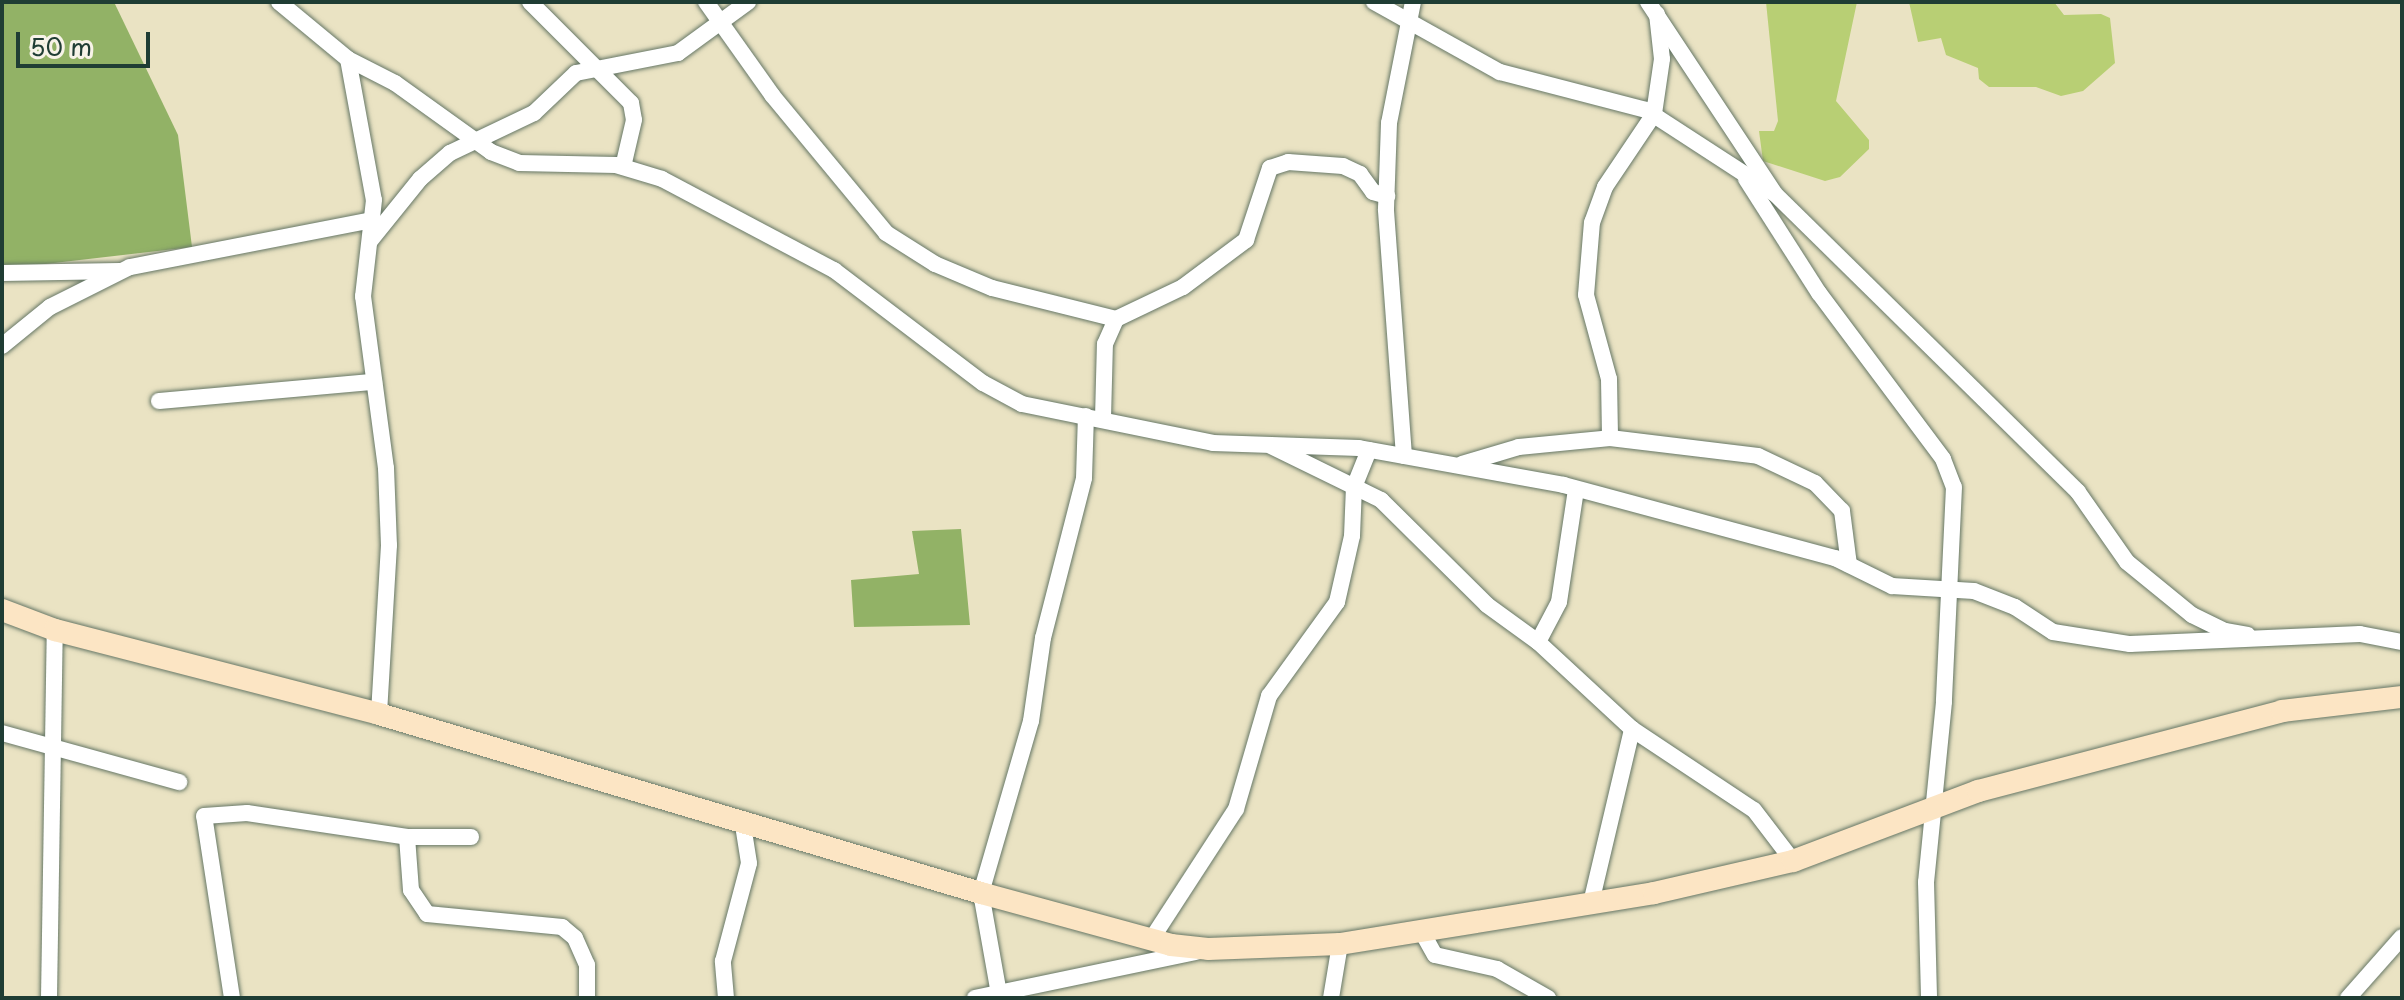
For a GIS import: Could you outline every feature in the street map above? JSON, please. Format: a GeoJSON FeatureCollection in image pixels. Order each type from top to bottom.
{"type":"FeatureCollection","features":[{"type":"Feature","properties":{"kind":"street"},"geometry":{"type":"LineString","coordinates":[[279,2],[348,59],[395,83],[472,141],[519,163],[623,167],[662,179],[834,270],[1009,400],[1199,441],[1369,450],[1576,489],[1849,565],[1892,586],[1974,591],[2001,602],[2053,632],[2130,644],[2360,634],[2402,642]]}},
{"type":"Feature","properties":{"kind":"street"},"geometry":{"type":"LineString","coordinates":[[530,2],[631,103],[634,120],[623,167]]}},
{"type":"Feature","properties":{"kind":"street"},"geometry":{"type":"LineString","coordinates":[[706,2],[871,220],[935,264],[992,288],[1116,319],[1183,287],[1246,240],[1265,176],[1278,163],[1354,169],[1373,192],[1387,196]]}},
{"type":"Feature","properties":{"kind":"street"},"geometry":{"type":"LineString","coordinates":[[367,245],[420,179],[472,141],[534,113],[570,78],[593,66],[678,53],[748,2]]}},
{"type":"Feature","properties":{"kind":"street"},"geometry":{"type":"LineString","coordinates":[[1374,2],[1500,72],[1623,100],[1654,114],[1746,179],[1774,193]]}},
{"type":"Feature","properties":{"kind":"street"},"geometry":{"type":"LineString","coordinates":[[1404,456],[1387,196],[1389,123],[1413,2]]}},
{"type":"Feature","properties":{"kind":"street"},"geometry":{"type":"LineString","coordinates":[[1610,438],[1609,379],[1586,295],[1592,222],[1605,187],[1654,114],[1662,59],[1653,8]]}},
{"type":"Feature","properties":{"kind":"street"},"geometry":{"type":"LineString","coordinates":[[1653,8],[1774,193],[2078,492],[2127,562],[2192,615],[2225,631],[2277,639]]}},
{"type":"Feature","properties":{"kind":"street"},"geometry":{"type":"LineString","coordinates":[[348,59],[364,130],[374,200],[363,296],[386,468],[389,545],[379,714]]}},
{"type":"Feature","properties":{"kind":"street"},"geometry":{"type":"LineString","coordinates":[[1746,179],[1819,293],[1943,459],[1956,512],[1944,702],[1926,882],[1929,998]]}},
{"type":"Feature","properties":{"kind":"street"},"geometry":{"type":"LineString","coordinates":[[2,273],[122,271],[371,220]]}},
{"type":"Feature","properties":{"kind":"street"},"geometry":{"type":"LineString","coordinates":[[2,346],[50,307],[122,271]]}},
{"type":"Feature","properties":{"kind":"street"},"geometry":{"type":"LineString","coordinates":[[1007,994],[981,893],[1031,721],[1043,638],[1084,478],[1105,344],[1116,319]]}},
{"type":"Feature","properties":{"kind":"street"},"geometry":{"type":"LineString","coordinates":[[159,401],[374,382]]}},
{"type":"Feature","properties":{"kind":"street"},"geometry":{"type":"LineString","coordinates":[[1458,465],[1519,447],[1610,438],[1758,456],[1815,483],[1842,511],[1849,565]]}},
{"type":"Feature","properties":{"kind":"street"},"geometry":{"type":"LineString","coordinates":[[1271,446],[1381,500],[1487,605],[1538,642],[1632,729],[1739,798],[1793,861]]}},
{"type":"Feature","properties":{"kind":"street"},"geometry":{"type":"LineString","coordinates":[[1151,940],[1236,809],[1269,696],[1337,602],[1350,546],[1354,487],[1369,450]]}},
{"type":"Feature","properties":{"kind":"street"},"geometry":{"type":"LineString","coordinates":[[1538,642],[1559,602],[1576,489]]}},
{"type":"Feature","properties":{"kind":"street"},"geometry":{"type":"LineString","coordinates":[[2,610],[55,630],[379,714],[981,893],[1151,940],[1208,949]]}},
{"type":"Feature","properties":{"kind":"street"},"geometry":{"type":"LineString","coordinates":[[49,998],[49,747],[55,630]]}},
{"type":"Feature","properties":{"kind":"street"},"geometry":{"type":"LineString","coordinates":[[975,998],[1007,994],[1208,949],[1340,944],[1422,932],[1591,903],[1793,861],[1978,791],[2282,711],[2402,697]]}},
{"type":"Feature","properties":{"kind":"street"},"geometry":{"type":"LineString","coordinates":[[1591,903],[1632,729]]}},
{"type":"Feature","properties":{"kind":"street"},"geometry":{"type":"LineString","coordinates":[[2,733],[179,782]]}},
{"type":"Feature","properties":{"kind":"street"},"geometry":{"type":"LineString","coordinates":[[232,998],[204,816],[247,813],[407,837],[471,837]]}},
{"type":"Feature","properties":{"kind":"street"},"geometry":{"type":"LineString","coordinates":[[726,998],[723,961],[739,916],[749,863],[743,824]]}},
{"type":"Feature","properties":{"kind":"street"},"geometry":{"type":"LineString","coordinates":[[407,837],[411,890],[427,914],[562,927],[575,938],[587,965],[587,998]]}},
{"type":"Feature","properties":{"kind":"street"},"geometry":{"type":"LineString","coordinates":[[1422,932],[1435,955],[1497,969],[1548,998]]}},
{"type":"Feature","properties":{"kind":"street"},"geometry":{"type":"LineString","coordinates":[[2348,998],[2402,937]]}},
{"type":"Feature","properties":{"kind":"street"},"geometry":{"type":"LineString","coordinates":[[1331,998],[1340,944]]}},
{"type":"Feature","properties":{"kind":"green space"},"geometry":{"type":"Polygon","coordinates":[[[2,2],[114,2],[178,135],[192,247],[2,269],[2,2]]]}},
{"type":"Feature","properties":{"kind":"green space"},"geometry":{"type":"Polygon","coordinates":[[[1766,2],[1857,2],[1836,101],[1869,140],[1869,149],[1840,177],[1825,181],[1763,161],[1759,131],[1774,131],[1778,121],[1766,2]]]}},
{"type":"Feature","properties":{"kind":"green space"},"geometry":{"type":"Polygon","coordinates":[[[1909,2],[2054,2],[2064,15],[2101,14],[2110,18],[2115,63],[2083,91],[2061,96],[2036,87],[1989,87],[1979,79],[1978,68],[1946,55],[1941,38],[1918,42],[1909,2]]]}},
{"type":"Feature","properties":{"kind":"green space"},"geometry":{"type":"Polygon","coordinates":[[[961,529],[970,625],[854,627],[851,580],[919,574],[912,531],[961,529]]]}}]}
